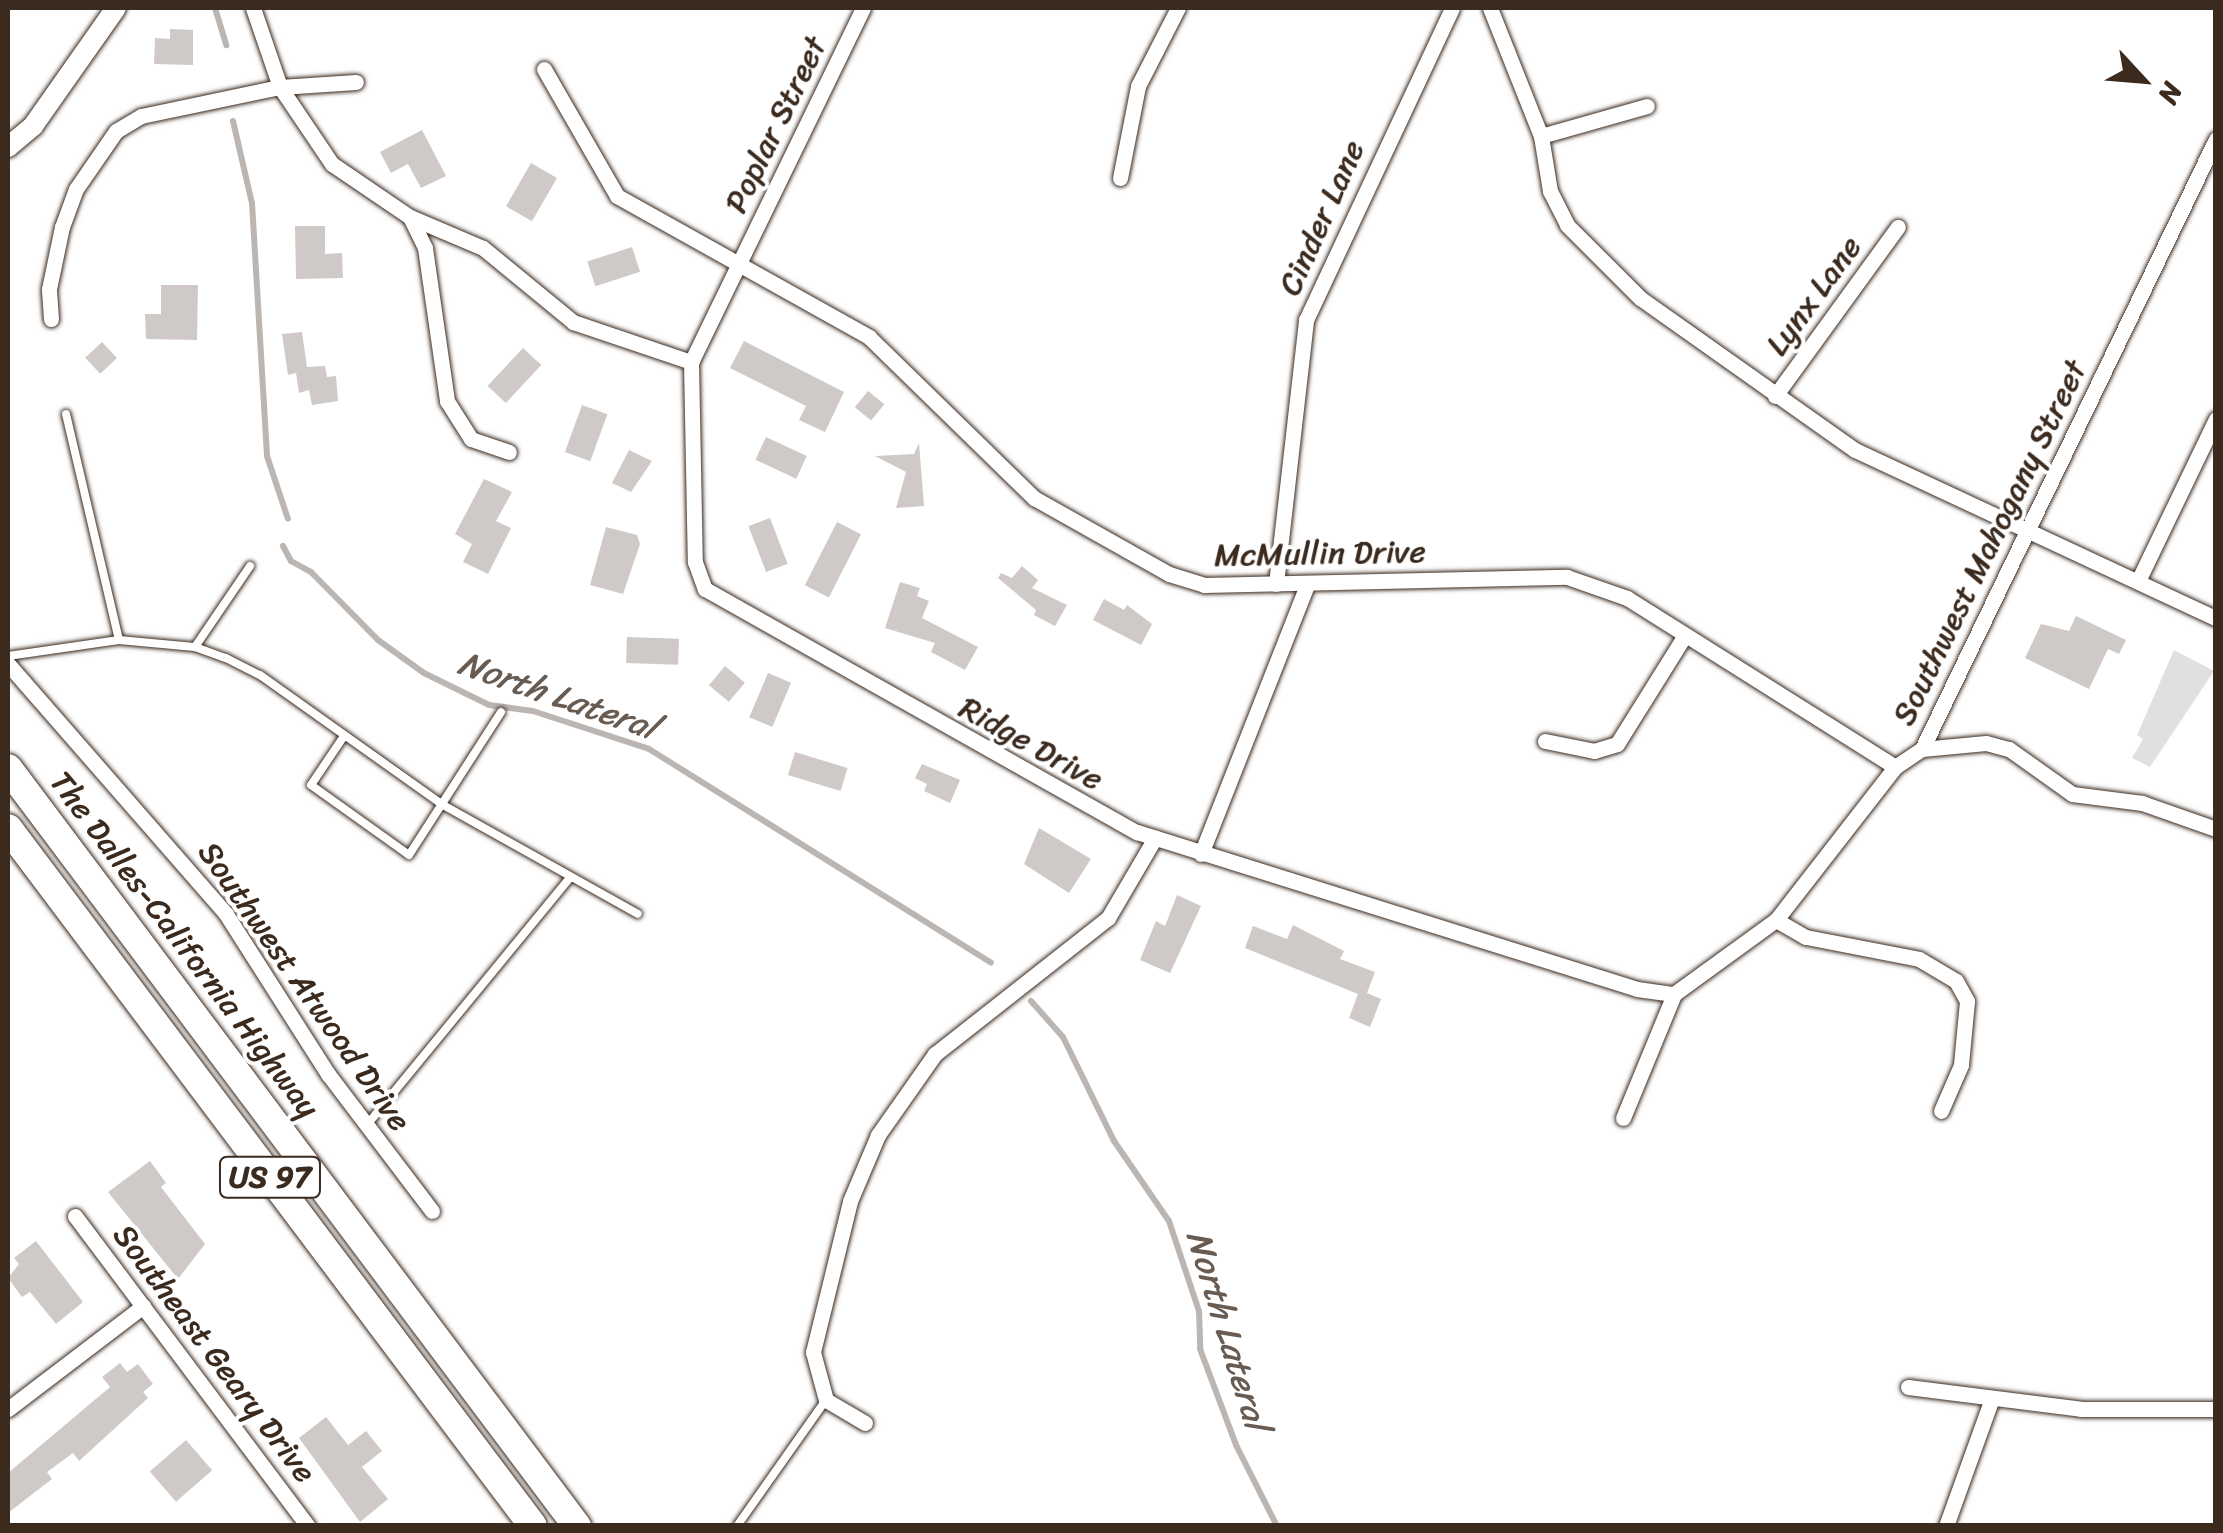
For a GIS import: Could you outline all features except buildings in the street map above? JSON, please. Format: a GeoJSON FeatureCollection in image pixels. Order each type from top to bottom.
{"type":"FeatureCollection","features":[{"type":"Feature","properties":{"kind":"highway","name":"The Dalles-California Highway"},"geometry":{"type":"LineString","coordinates":[[8,768],[522,1451]]}},
{"type":"Feature","properties":{"kind":"highway","name":"US 97"},"geometry":{"type":"LineString","coordinates":[[8,828],[533,1526]]}},
{"type":"Feature","properties":{"kind":"highway","name":"US 97"},"geometry":{"type":"LineString","coordinates":[[522,1451],[578,1526]]}},
{"type":"Feature","properties":{"kind":"highway"},"geometry":{"type":"LineString","coordinates":[[522,1451],[595,1526]]}},
{"type":"Feature","properties":{"kind":"street"},"geometry":{"type":"LineString","coordinates":[[8,147],[33,126],[116,8]]}},
{"type":"Feature","properties":{"kind":"street"},"geometry":{"type":"LineString","coordinates":[[253,8],[280,87],[332,164],[410,217],[483,248],[573,322],[690,362]]}},
{"type":"Feature","properties":{"kind":"street","name":"Poplar Street"},"geometry":{"type":"LineString","coordinates":[[738,266],[863,8]]}},
{"type":"Feature","properties":{"kind":"street"},"geometry":{"type":"LineString","coordinates":[[1120,178],[1138,86],[1178,8]]}},
{"type":"Feature","properties":{"kind":"street","name":"Cinder Lane"},"geometry":{"type":"LineString","coordinates":[[1276,584],[1306,320],[1452,8]]}},
{"type":"Feature","properties":{"kind":"street"},"geometry":{"type":"LineString","coordinates":[[1490,8],[1541,136],[1550,190],[1566,224],[1598,260],[1775,396],[1855,450],[2216,618]]}},
{"type":"Feature","properties":{"kind":"street","name":"McMullin Drive"},"geometry":{"type":"LineString","coordinates":[[544,69],[617,196],[869,337],[1034,498],[1060,515],[1204,585],[1566,577],[1627,598],[1896,767]]}},
{"type":"Feature","properties":{"kind":"street"},"geometry":{"type":"LineString","coordinates":[[51,319],[49,290],[62,226],[76,189],[116,130],[141,116],[280,87],[356,82]]}},
{"type":"Feature","properties":{"kind":"street"},"geometry":{"type":"LineString","coordinates":[[1541,136],[1646,106]]}},
{"type":"Feature","properties":{"kind":"street","name":"Southwest Mahogany Street"},"geometry":{"type":"LineString","coordinates":[[1674,994],[1776,920],[1896,767],[1922,749],[2216,139]]}},
{"type":"Feature","properties":{"kind":"street"},"geometry":{"type":"LineString","coordinates":[[410,217],[425,248],[448,401],[471,438],[509,452]]}},
{"type":"Feature","properties":{"kind":"street","name":"Lynx Lane"},"geometry":{"type":"LineString","coordinates":[[1775,396],[1898,228]]}},
{"type":"Feature","properties":{"kind":"street","name":"Ridge Drive"},"geometry":{"type":"LineString","coordinates":[[738,266],[690,362],[695,562],[704,589],[1010,764],[1155,838],[1637,989],[1674,994]]}},
{"type":"Feature","properties":{"kind":"street"},"geometry":{"type":"LineString","coordinates":[[2138,581],[2216,418]]}},
{"type":"Feature","properties":{"kind":"street"},"geometry":{"type":"LineString","coordinates":[[1201,854],[1306,585]]}},
{"type":"Feature","properties":{"kind":"street"},"geometry":{"type":"LineString","coordinates":[[1544,741],[1594,751],[1617,744],[1685,634]]}},
{"type":"Feature","properties":{"kind":"street","name":"Southwest Atwood Drive"},"geometry":{"type":"LineString","coordinates":[[8,664],[226,914],[366,1126],[432,1212]]}},
{"type":"Feature","properties":{"kind":"street"},"geometry":{"type":"LineString","coordinates":[[1922,749],[1998,746],[2072,794],[2142,803],[2216,829]]}},
{"type":"Feature","properties":{"kind":"street"},"geometry":{"type":"LineString","coordinates":[[866,1422],[826,1400],[813,1352],[850,1201],[878,1135],[934,1054],[1108,918],[1155,838]]}},
{"type":"Feature","properties":{"kind":"street"},"geometry":{"type":"LineString","coordinates":[[1776,920],[1806,938],[1918,959],[1956,980],[1967,1001],[1961,1064],[1940,1110]]}},
{"type":"Feature","properties":{"kind":"street"},"geometry":{"type":"LineString","coordinates":[[1623,1118],[1674,994]]}},
{"type":"Feature","properties":{"kind":"street","name":"Southeast Geary Drive"},"geometry":{"type":"LineString","coordinates":[[75,1216],[308,1526]]}},
{"type":"Feature","properties":{"kind":"street"},"geometry":{"type":"LineString","coordinates":[[8,1409],[143,1306]]}},
{"type":"Feature","properties":{"kind":"street"},"geometry":{"type":"LineString","coordinates":[[1908,1387],[2080,1410],[2216,1409]]}},
{"type":"Feature","properties":{"kind":"street"},"geometry":{"type":"LineString","coordinates":[[1946,1526],[1992,1398]]}},
{"type":"Feature","properties":{"kind":"lane"},"geometry":{"type":"LineString","coordinates":[[66,414],[120,640]]}},
{"type":"Feature","properties":{"kind":"lane"},"geometry":{"type":"LineString","coordinates":[[194,647],[250,566]]}},
{"type":"Feature","properties":{"kind":"lane"},"geometry":{"type":"LineString","coordinates":[[8,656],[120,640],[194,647],[260,675],[443,805],[638,914]]}},
{"type":"Feature","properties":{"kind":"lane"},"geometry":{"type":"LineString","coordinates":[[344,736],[311,786],[410,855],[501,712]]}},
{"type":"Feature","properties":{"kind":"lane"},"geometry":{"type":"LineString","coordinates":[[366,1126],[570,878]]}},
{"type":"Feature","properties":{"kind":"lane"},"geometry":{"type":"LineString","coordinates":[[737,1526],[826,1400]]}},
{"type":"Feature","properties":{"kind":"shaded area"},"geometry":{"type":"Polygon","coordinates":[[[2174,650],[2214,671],[2150,767],[2132,758],[2143,739],[2137,735],[2174,650]]]}},
{"type":"Feature","properties":{"kind":"waterway","name":"North Lateral"},"geometry":{"type":"LineString","coordinates":[[215,8],[226,45]]}},
{"type":"Feature","properties":{"kind":"waterway","name":"North Lateral"},"geometry":{"type":"LineString","coordinates":[[233,121],[252,203],[267,456],[288,519]]}},
{"type":"Feature","properties":{"kind":"waterway","name":"North Lateral"},"geometry":{"type":"LineString","coordinates":[[283,546],[291,561],[311,572],[378,640],[424,673],[489,705],[533,711],[649,749],[991,963]]}},
{"type":"Feature","properties":{"kind":"waterway","name":"North Lateral"},"geometry":{"type":"LineString","coordinates":[[1031,1001],[1063,1037],[1114,1141],[1169,1221],[1199,1311],[1200,1349],[1236,1445],[1277,1526]]}}]}
